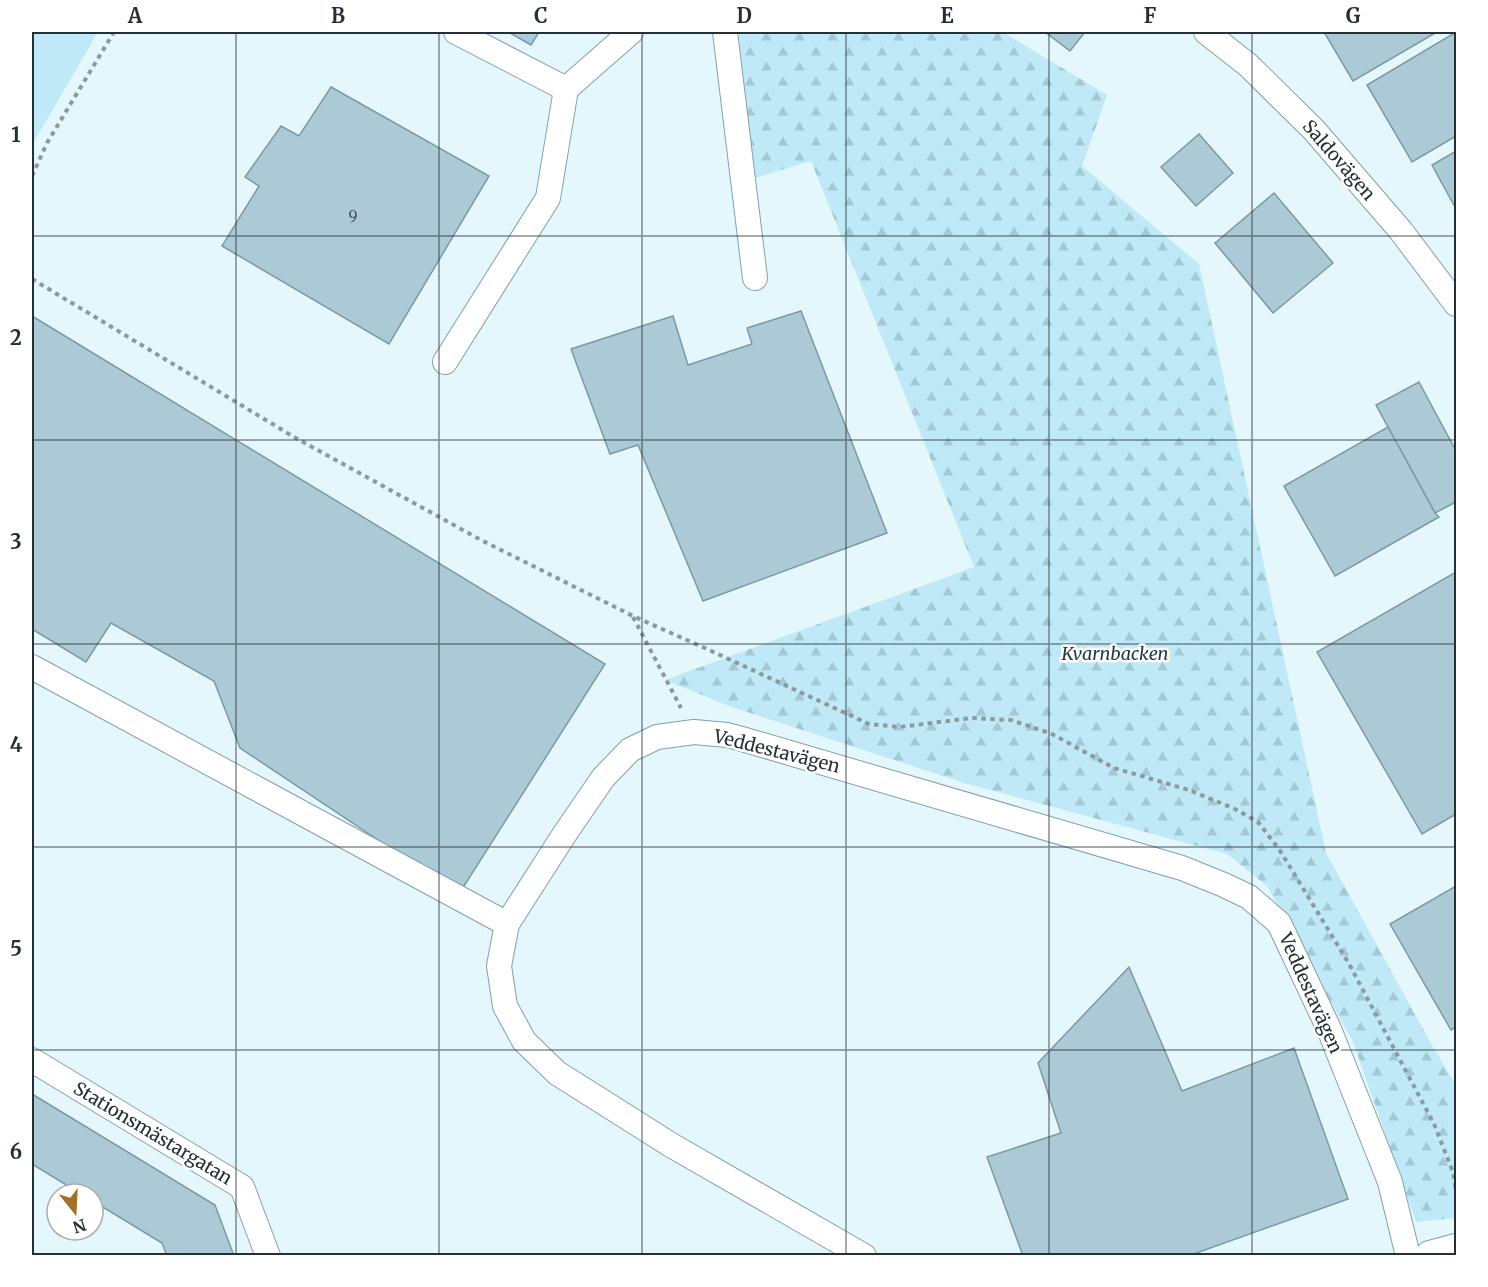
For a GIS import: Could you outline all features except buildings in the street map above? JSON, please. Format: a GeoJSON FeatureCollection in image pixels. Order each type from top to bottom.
{"type":"FeatureCollection","features":[{"type":"Feature","properties":{"kind":"street"},"geometry":{"type":"LineString","coordinates":[[456,32],[566,89]]}},
{"type":"Feature","properties":{"kind":"street"},"geometry":{"type":"LineString","coordinates":[[445,362],[548,198],[566,89],[631,32]]}},
{"type":"Feature","properties":{"kind":"street"},"geometry":{"type":"LineString","coordinates":[[725,32],[755,278]]}},
{"type":"Feature","properties":{"kind":"street","name":"Saldovägen"},"geometry":{"type":"LineString","coordinates":[[1206,32],[1248,65],[1314,130],[1401,231],[1456,304]]}},
{"type":"Feature","properties":{"kind":"street"},"geometry":{"type":"LineString","coordinates":[[32,666],[507,924]]}},
{"type":"Feature","properties":{"kind":"street","name":"Veddestavägen"},"geometry":{"type":"LineString","coordinates":[[864,1256],[671,1144],[557,1073],[524,1041],[505,1006],[499,966],[507,924],[603,778],[630,750],[657,737],[694,732],[742,739],[1182,868],[1249,897],[1280,923],[1329,1029],[1390,1182],[1408,1256]]}},
{"type":"Feature","properties":{"kind":"street","name":"Stationsmästargatan"},"geometry":{"type":"LineString","coordinates":[[32,1060],[242,1187],[268,1256]]}},
{"type":"Feature","properties":{"kind":"street"},"geometry":{"type":"LineString","coordinates":[[1431,1256],[1456,1249]]}},
{"type":"Feature","properties":{"kind":"path"},"geometry":{"type":"LineString","coordinates":[[32,176],[47,143],[114,32]]}},
{"type":"Feature","properties":{"kind":"path"},"geometry":{"type":"LineString","coordinates":[[32,279],[294,437],[481,540],[633,616],[869,724],[900,727],[971,718],[1011,720],[1052,734],[1114,768],[1189,790],[1235,809],[1258,822],[1279,849],[1348,962],[1434,1124],[1454,1172],[1456,1190]]}},
{"type":"Feature","properties":{"kind":"path"},"geometry":{"type":"LineString","coordinates":[[633,616],[694,732]]}},
{"type":"Feature","properties":{"kind":"green space"},"geometry":{"type":"Polygon","coordinates":[[[32,32],[98,32],[32,145],[32,32]]]}},
{"type":"Feature","properties":{"kind":"green space","name":"Kvarnbacken"},"geometry":{"type":"Polygon","coordinates":[[[739,32],[1006,32],[1107,95],[1082,166],[1199,264],[1326,853],[1456,1085],[1456,1218],[1416,1222],[1353,1042],[1267,886],[1227,854],[961,782],[729,706],[665,680],[974,567],[811,161],[745,181],[739,32]]]}}]}
